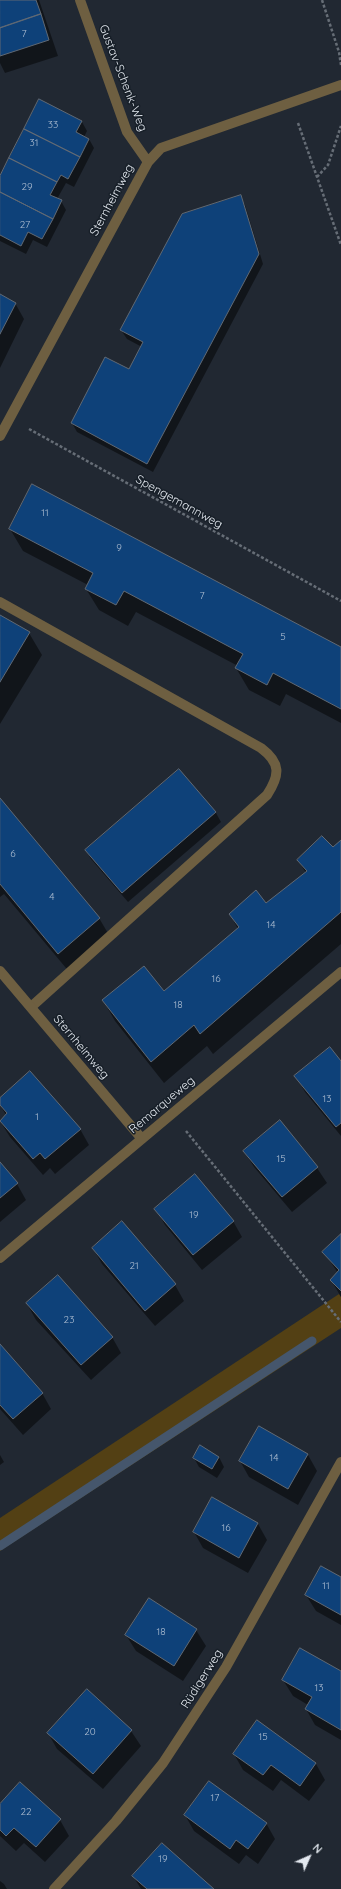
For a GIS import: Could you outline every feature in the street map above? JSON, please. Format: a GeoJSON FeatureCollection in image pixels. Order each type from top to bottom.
{"type":"FeatureCollection","features":[{"type":"Feature","properties":{"kind":"street","name":"Gustav-Schenk-Weg"},"geometry":{"type":"LineString","coordinates":[[80,0],[127,132],[148,162]]}},
{"type":"Feature","properties":{"kind":"street","name":"Sternheimweg"},"geometry":{"type":"LineString","coordinates":[[0,436],[148,162],[161,148],[341,85]]}},
{"type":"Feature","properties":{"kind":"street"},"geometry":{"type":"LineString","coordinates":[[0,602],[261,748],[275,762],[276,769],[273,785],[267,794],[31,1007]]}},
{"type":"Feature","properties":{"kind":"street","name":"Sternheimweg"},"geometry":{"type":"LineString","coordinates":[[0,971],[142,1139]]}},
{"type":"Feature","properties":{"kind":"street","name":"Remarqueweg"},"geometry":{"type":"LineString","coordinates":[[0,1258],[341,972]]}},
{"type":"Feature","properties":{"kind":"street","name":"Rüdigerweg"},"geometry":{"type":"LineString","coordinates":[[54,1889],[116,1821],[164,1763],[226,1667],[341,1462]]}},
{"type":"Feature","properties":{"kind":"path"},"geometry":{"type":"LineString","coordinates":[[322,0],[339,52],[341,65]]}},
{"type":"Feature","properties":{"kind":"path"},"geometry":{"type":"LineString","coordinates":[[292,103],[341,245]]}},
{"type":"Feature","properties":{"kind":"path"},"geometry":{"type":"LineString","coordinates":[[317,178],[328,165],[341,126]]}},
{"type":"Feature","properties":{"kind":"path","name":"Spengemannweg"},"geometry":{"type":"LineString","coordinates":[[9,419],[341,601]]}},
{"type":"Feature","properties":{"kind":"path"},"geometry":{"type":"LineString","coordinates":[[172,1114],[341,1322]]}},
{"type":"Feature","properties":{"kind":"shaded area"},"geometry":{"type":"Polygon","coordinates":[[[339,1294],[341,1297],[341,1328],[0,1551],[0,1518],[339,1294]]]}},
{"type":"Feature","properties":{"kind":"building"},"geometry":{"type":"Polygon","coordinates":[[[0,0],[36,0],[41,14],[0,28],[0,0]]]}},
{"type":"Feature","properties":{"kind":"building"},"geometry":{"type":"Polygon","coordinates":[[[41,14],[49,40],[0,56],[0,28],[41,14]]]}},
{"type":"Feature","properties":{"kind":"building"},"geometry":{"type":"Polygon","coordinates":[[[39,99],[82,121],[76,132],[89,139],[80,157],[24,129],[39,99]]]}},
{"type":"Feature","properties":{"kind":"building"},"geometry":{"type":"Polygon","coordinates":[[[24,129],[80,157],[68,179],[61,175],[57,182],[9,158],[24,129]]]}},
{"type":"Feature","properties":{"kind":"building"},"geometry":{"type":"Polygon","coordinates":[[[9,158],[57,182],[50,195],[62,200],[53,219],[0,192],[0,176],[9,158]]]}},
{"type":"Feature","properties":{"kind":"building"},"geometry":{"type":"Polygon","coordinates":[[[0,192],[53,219],[42,239],[28,232],[21,246],[0,235],[0,192]]]}},
{"type":"Feature","properties":{"kind":"building"},"geometry":{"type":"Polygon","coordinates":[[[241,195],[259,254],[147,464],[71,423],[105,357],[129,369],[143,342],[120,330],[182,214],[241,195]]]}},
{"type":"Feature","properties":{"kind":"building"},"geometry":{"type":"Polygon","coordinates":[[[0,294],[16,303],[0,334],[0,294]]]}},
{"type":"Feature","properties":{"kind":"building"},"geometry":{"type":"Polygon","coordinates":[[[32,484],[341,647],[341,709],[273,673],[267,685],[235,668],[243,654],[124,591],[116,605],[85,589],[93,573],[9,529],[32,484]]]}},
{"type":"Feature","properties":{"kind":"building"},"geometry":{"type":"Polygon","coordinates":[[[0,615],[30,632],[0,682],[0,615]]]}},
{"type":"Feature","properties":{"kind":"building"},"geometry":{"type":"Polygon","coordinates":[[[179,769],[216,812],[122,893],[85,850],[179,769]]]}},
{"type":"Feature","properties":{"kind":"building"},"geometry":{"type":"Polygon","coordinates":[[[0,798],[100,918],[58,954],[0,884],[0,798]]]}},
{"type":"Feature","properties":{"kind":"building"},"geometry":{"type":"Polygon","coordinates":[[[322,836],[333,847],[341,840],[341,912],[200,1034],[194,1025],[151,1062],[102,1000],[144,966],[164,991],[239,927],[229,914],[256,890],[266,903],[307,871],[297,860],[322,836]]]}},
{"type":"Feature","properties":{"kind":"building"},"geometry":{"type":"Polygon","coordinates":[[[330,1047],[341,1061],[341,1123],[336,1127],[294,1076],[330,1047]]]}},
{"type":"Feature","properties":{"kind":"building"},"geometry":{"type":"Polygon","coordinates":[[[30,1071],[81,1129],[45,1159],[40,1153],[33,1159],[0,1121],[7,1113],[0,1105],[0,1098],[30,1071]]]}},
{"type":"Feature","properties":{"kind":"building"},"geometry":{"type":"Polygon","coordinates":[[[280,1120],[318,1167],[282,1197],[243,1151],[280,1120]]]}},
{"type":"Feature","properties":{"kind":"building"},"geometry":{"type":"Polygon","coordinates":[[[0,1162],[18,1183],[0,1198],[0,1162]]]}},
{"type":"Feature","properties":{"kind":"building"},"geometry":{"type":"Polygon","coordinates":[[[195,1174],[234,1221],[193,1255],[154,1209],[195,1174]]]}},
{"type":"Feature","properties":{"kind":"building"},"geometry":{"type":"Polygon","coordinates":[[[122,1221],[176,1284],[145,1311],[92,1248],[122,1221]]]}},
{"type":"Feature","properties":{"kind":"building"},"geometry":{"type":"Polygon","coordinates":[[[341,1234],[341,1291],[330,1280],[339,1270],[322,1252],[341,1234]]]}},
{"type":"Feature","properties":{"kind":"building"},"geometry":{"type":"Polygon","coordinates":[[[58,1275],[113,1337],[81,1365],[26,1303],[58,1275]]]}},
{"type":"Feature","properties":{"kind":"building"},"geometry":{"type":"Polygon","coordinates":[[[0,1344],[43,1393],[13,1419],[0,1405],[0,1344]]]}},
{"type":"Feature","properties":{"kind":"building"},"geometry":{"type":"Polygon","coordinates":[[[259,1426],[308,1454],[288,1489],[239,1461],[259,1426]]]}},
{"type":"Feature","properties":{"kind":"building"},"geometry":{"type":"Polygon","coordinates":[[[200,1445],[219,1457],[212,1469],[193,1458],[200,1445]]]}},
{"type":"Feature","properties":{"kind":"building"},"geometry":{"type":"Polygon","coordinates":[[[212,1497],[258,1523],[239,1558],[193,1532],[212,1497]]]}},
{"type":"Feature","properties":{"kind":"building"},"geometry":{"type":"Polygon","coordinates":[[[321,1566],[341,1577],[341,1615],[305,1595],[321,1566]]]}},
{"type":"Feature","properties":{"kind":"building"},"geometry":{"type":"Polygon","coordinates":[[[149,1598],[197,1629],[174,1666],[125,1635],[149,1598]]]}},
{"type":"Feature","properties":{"kind":"building"},"geometry":{"type":"Polygon","coordinates":[[[300,1648],[341,1671],[341,1730],[305,1709],[312,1697],[282,1680],[300,1648]]]}},
{"type":"Feature","properties":{"kind":"building"},"geometry":{"type":"Polygon","coordinates":[[[87,1689],[132,1730],[93,1774],[47,1733],[87,1689]]]}},
{"type":"Feature","properties":{"kind":"building"},"geometry":{"type":"Polygon","coordinates":[[[257,1720],[316,1763],[300,1786],[271,1765],[263,1775],[233,1754],[257,1720]]]}},
{"type":"Feature","properties":{"kind":"building"},"geometry":{"type":"Polygon","coordinates":[[[209,1781],[267,1823],[248,1849],[236,1840],[230,1849],[184,1815],[209,1781]]]}},
{"type":"Feature","properties":{"kind":"building"},"geometry":{"type":"Polygon","coordinates":[[[20,1782],[61,1819],[36,1847],[14,1828],[6,1836],[0,1830],[0,1804],[20,1782]]]}},
{"type":"Feature","properties":{"kind":"building"},"geometry":{"type":"Polygon","coordinates":[[[162,1843],[214,1889],[147,1889],[132,1876],[162,1843]]]}},
{"type":"Feature","properties":{"kind":"waterway"},"geometry":{"type":"LineString","coordinates":[[0,1546],[312,1341]]}}]}
